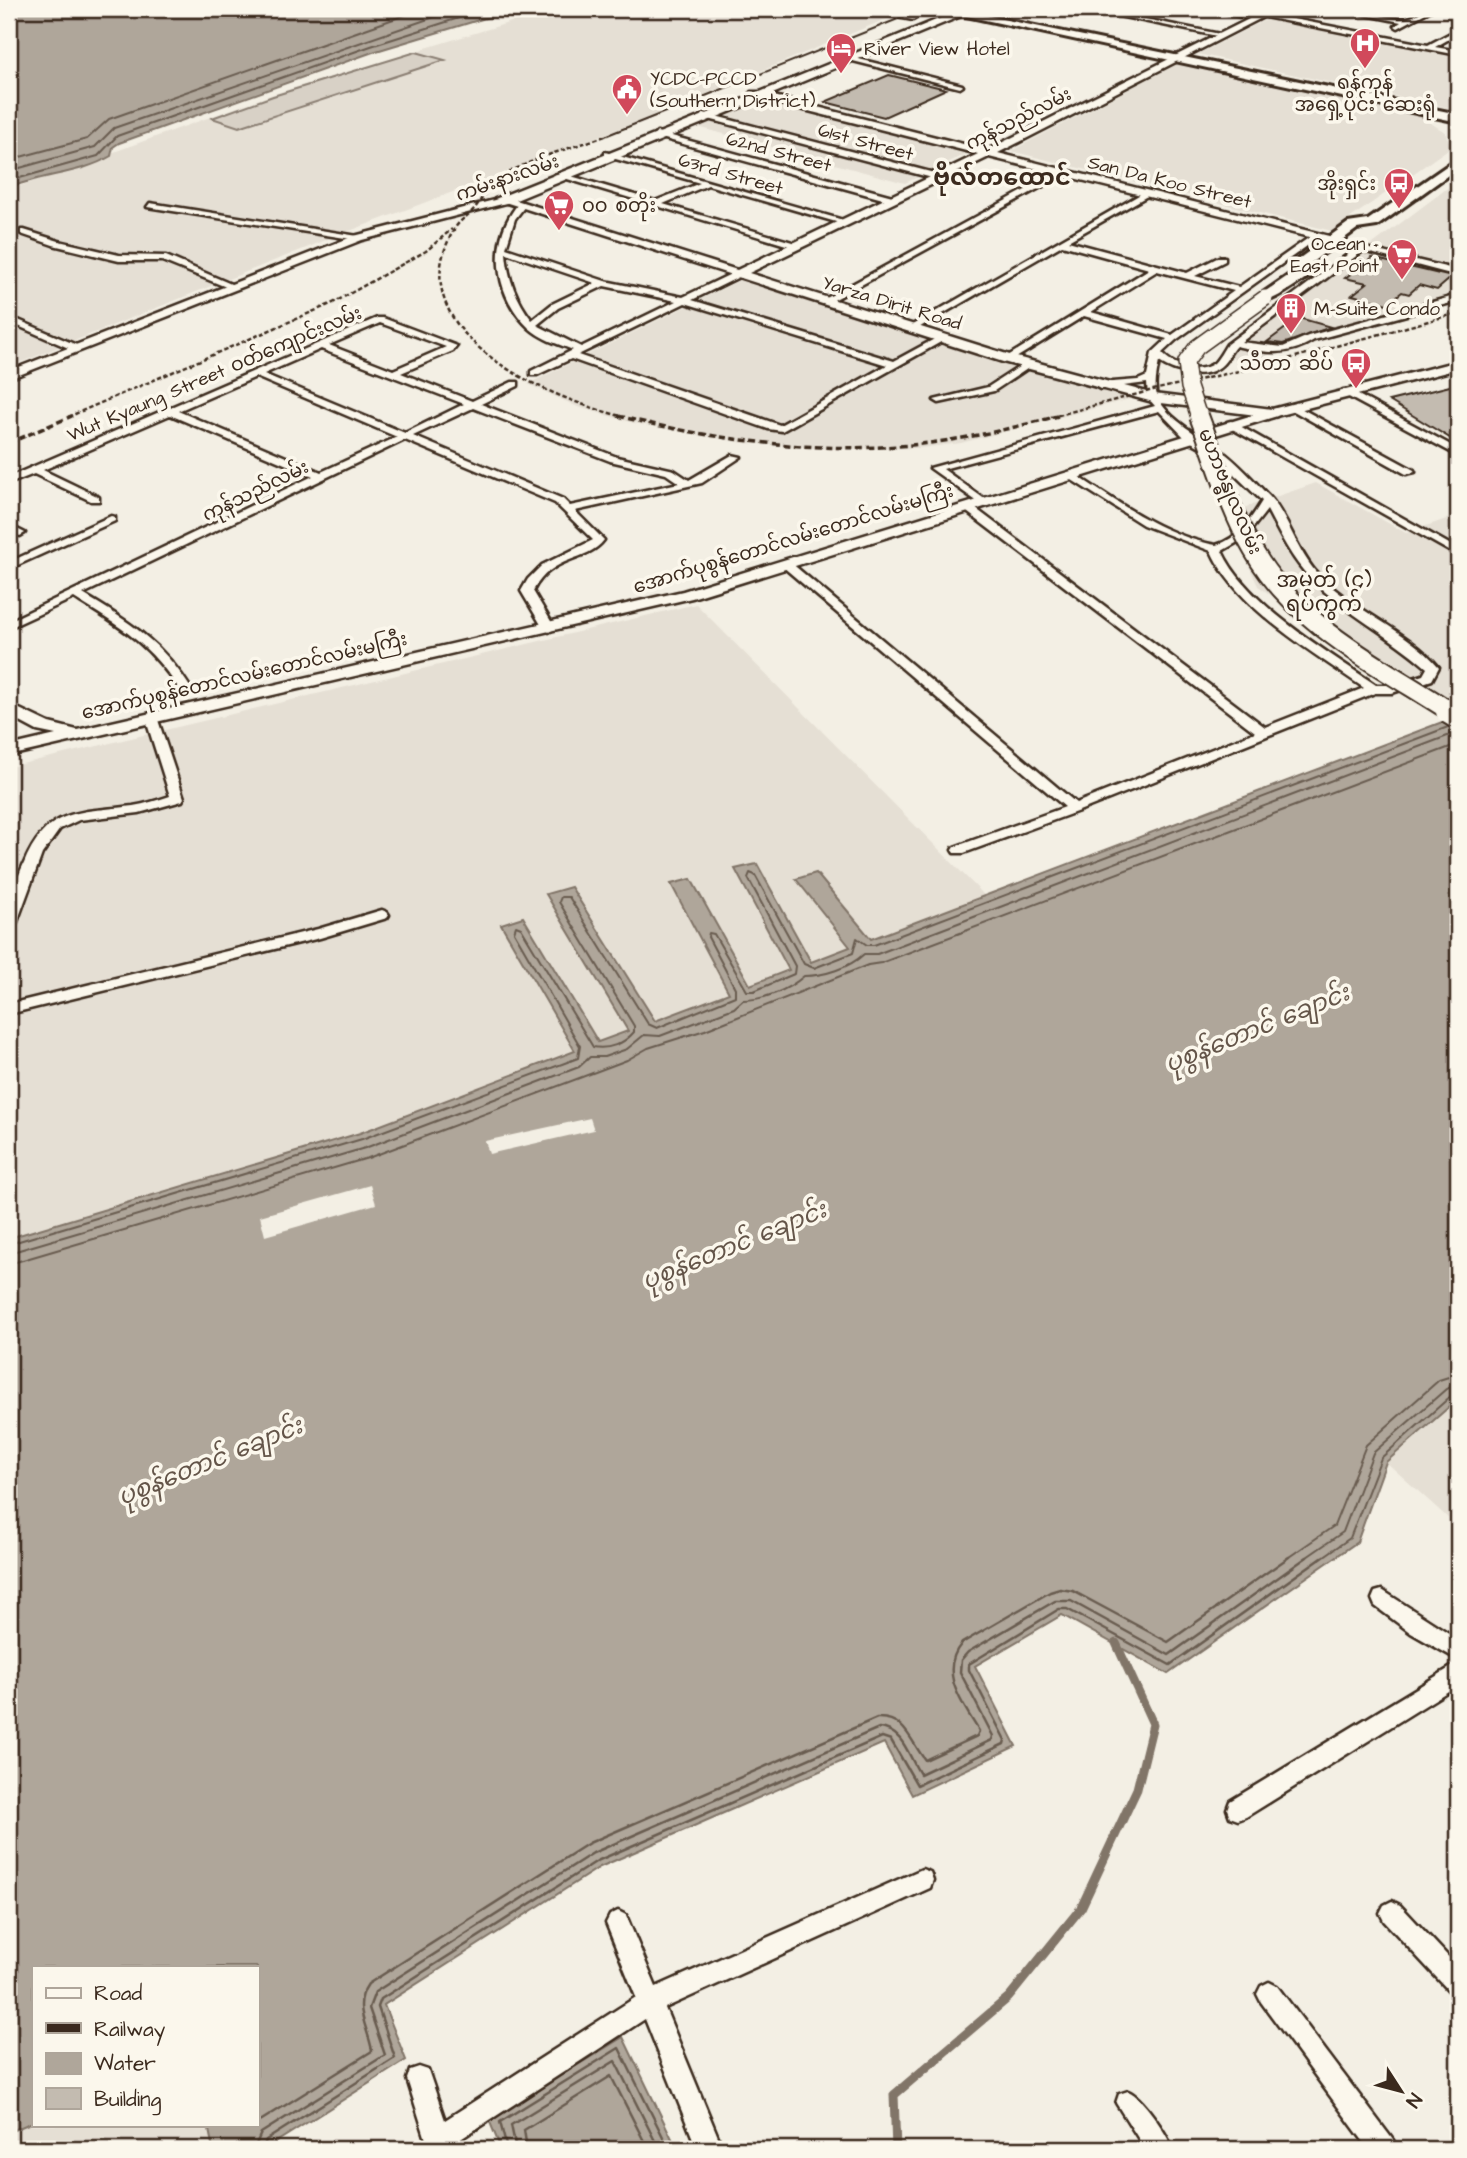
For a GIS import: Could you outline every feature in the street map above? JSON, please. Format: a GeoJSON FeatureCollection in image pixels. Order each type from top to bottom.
{"type":"FeatureCollection","features":[{"type":"Feature","properties":{"kind":"main road","name":"ကုန်သည်လမ်း"},"geometry":{"type":"LineString","coordinates":[[738,274],[989,153],[1275,9]]}},
{"type":"Feature","properties":{"kind":"main road"},"geometry":{"type":"LineString","coordinates":[[963,11],[1458,118]]}},
{"type":"Feature","properties":{"kind":"main road","name":"ကမ်းနားလမ်း"},"geometry":{"type":"LineString","coordinates":[[503,200],[963,11]]}},
{"type":"Feature","properties":{"kind":"main road","name":"San Da Koo Street"},"geometry":{"type":"LineString","coordinates":[[758,95],[1333,241]]}},
{"type":"Feature","properties":{"kind":"main road"},"geometry":{"type":"LineString","coordinates":[[1421,109],[1458,125]]}},
{"type":"Feature","properties":{"kind":"main road","name":"မဟာဗန္ဓုလလမ်း"},"geometry":{"type":"LineString","coordinates":[[1304,271],[1298,266],[1353,226],[1372,223],[1458,162]]}},
{"type":"Feature","properties":{"kind":"main road","name":"Yarza Dirit Road"},"geometry":{"type":"LineString","coordinates":[[503,200],[1008,359],[1157,403],[1272,413]]}},
{"type":"Feature","properties":{"kind":"main road","name":"မဟာဗန္ဓုလလမ်း"},"geometry":{"type":"LineString","coordinates":[[1372,223],[1371,230],[1356,247],[1316,269],[1304,271],[1197,347],[1186,362],[1189,389],[1245,536],[1262,565],[1292,600],[1340,638],[1458,717]]}},
{"type":"Feature","properties":{"kind":"main road","name":"အောက်ပုစွန်တောင်လမ်းတောင်လမ်းမကြီး"},"geometry":{"type":"LineString","coordinates":[[1272,413],[1458,365]]}},
{"type":"Feature","properties":{"kind":"street"},"geometry":{"type":"LineString","coordinates":[[858,9],[913,18]]}},
{"type":"Feature","properties":{"kind":"street"},"geometry":{"type":"LineString","coordinates":[[1087,9],[1222,35]]}},
{"type":"Feature","properties":{"kind":"street"},"geometry":{"type":"LineString","coordinates":[[1209,9],[1458,53]]}},
{"type":"Feature","properties":{"kind":"street"},"geometry":{"type":"LineString","coordinates":[[1339,9],[1407,22]]}},
{"type":"Feature","properties":{"kind":"street"},"geometry":{"type":"LineString","coordinates":[[1379,38],[1430,9]]}},
{"type":"Feature","properties":{"kind":"street"},"geometry":{"type":"LineString","coordinates":[[1430,47],[1458,31]]}},
{"type":"Feature","properties":{"kind":"street"},"geometry":{"type":"LineString","coordinates":[[846,58],[960,86]]}},
{"type":"Feature","properties":{"kind":"street","name":"61st Street"},"geometry":{"type":"LineString","coordinates":[[706,116],[939,177]]}},
{"type":"Feature","properties":{"kind":"street","name":"62nd Street"},"geometry":{"type":"LineString","coordinates":[[660,135],[893,199]]}},
{"type":"Feature","properties":{"kind":"street","name":"63rd Street"},"geometry":{"type":"LineString","coordinates":[[611,155],[846,222]]}},
{"type":"Feature","properties":{"kind":"street"},"geometry":{"type":"LineString","coordinates":[[825,301],[1065,172]]}},
{"type":"Feature","properties":{"kind":"street"},"geometry":{"type":"LineString","coordinates":[[561,176],[796,246]]}},
{"type":"Feature","properties":{"kind":"street"},"geometry":{"type":"LineString","coordinates":[[656,204],[708,182]]}},
{"type":"Feature","properties":{"kind":"street"},"geometry":{"type":"LineString","coordinates":[[916,330],[1150,194]]}},
{"type":"Feature","properties":{"kind":"street","name":"ကမ်းနားလမ်း"},"geometry":{"type":"LineString","coordinates":[[9,374],[355,237],[503,200]]}},
{"type":"Feature","properties":{"kind":"street"},"geometry":{"type":"LineString","coordinates":[[521,206],[510,216],[502,239],[510,294],[532,325],[542,333],[580,350]]}},
{"type":"Feature","properties":{"kind":"street"},"geometry":{"type":"LineString","coordinates":[[191,211],[355,237]]}},
{"type":"Feature","properties":{"kind":"street"},"geometry":{"type":"LineString","coordinates":[[24,232],[55,243],[119,258],[163,258],[232,286]]}},
{"type":"Feature","properties":{"kind":"street"},"geometry":{"type":"LineString","coordinates":[[959,850],[1074,808],[1373,689],[1392,689],[1429,677],[1433,667],[1416,652],[1358,613],[1312,575],[1289,541],[1268,500],[1217,452],[1190,437],[1157,403],[1151,377],[1157,353],[1173,338],[1317,236]]}},
{"type":"Feature","properties":{"kind":"street"},"geometry":{"type":"LineString","coordinates":[[1065,243],[1241,290]]}},
{"type":"Feature","properties":{"kind":"street"},"geometry":{"type":"LineString","coordinates":[[1157,353],[1166,363],[1176,367],[1209,368],[1219,363],[1234,342],[1356,247],[1458,273]]}},
{"type":"Feature","properties":{"kind":"street"},"geometry":{"type":"LineString","coordinates":[[502,250],[603,284],[684,300],[893,364]]}},
{"type":"Feature","properties":{"kind":"street"},"geometry":{"type":"LineString","coordinates":[[1188,276],[1222,258]]}},
{"type":"Feature","properties":{"kind":"street"},"geometry":{"type":"LineString","coordinates":[[1008,359],[1156,268]]}},
{"type":"Feature","properties":{"kind":"street"},"geometry":{"type":"LineString","coordinates":[[534,373],[738,274]]}},
{"type":"Feature","properties":{"kind":"street"},"geometry":{"type":"LineString","coordinates":[[532,325],[537,317],[603,284]]}},
{"type":"Feature","properties":{"kind":"street"},"geometry":{"type":"LineString","coordinates":[[1234,342],[1274,352],[1301,345],[1311,338],[1458,298]]}},
{"type":"Feature","properties":{"kind":"street"},"geometry":{"type":"LineString","coordinates":[[1084,313],[1173,338]]}},
{"type":"Feature","properties":{"kind":"street"},"geometry":{"type":"LineString","coordinates":[[9,319],[75,348]]}},
{"type":"Feature","properties":{"kind":"street","name":"Wut Kyaung Street ဝတ်ကျောင်းလမ်း"},"geometry":{"type":"LineString","coordinates":[[9,481],[380,320],[452,346],[394,373]]}},
{"type":"Feature","properties":{"kind":"street"},"geometry":{"type":"LineString","coordinates":[[569,355],[772,427],[782,428],[943,338]]}},
{"type":"Feature","properties":{"kind":"street"},"geometry":{"type":"LineString","coordinates":[[322,346],[614,459],[670,472],[688,484]]}},
{"type":"Feature","properties":{"kind":"street"},"geometry":{"type":"LineString","coordinates":[[940,400],[990,389],[1028,365]]}},
{"type":"Feature","properties":{"kind":"street"},"geometry":{"type":"LineString","coordinates":[[256,374],[559,501],[570,509],[599,540],[598,543],[549,565],[531,582],[527,591],[549,628]]}},
{"type":"Feature","properties":{"kind":"street"},"geometry":{"type":"LineString","coordinates":[[1100,386],[1140,383],[1151,377]]}},
{"type":"Feature","properties":{"kind":"street","name":"ကုန်သည်လမ်း"},"geometry":{"type":"LineString","coordinates":[[9,625],[77,595],[515,384]]}},
{"type":"Feature","properties":{"kind":"street"},"geometry":{"type":"LineString","coordinates":[[1346,392],[1458,453]]}},
{"type":"Feature","properties":{"kind":"street"},"geometry":{"type":"LineString","coordinates":[[982,502],[935,468],[1130,414],[1157,403]]}},
{"type":"Feature","properties":{"kind":"street"},"geometry":{"type":"LineString","coordinates":[[1293,407],[1410,472]]}},
{"type":"Feature","properties":{"kind":"street"},"geometry":{"type":"LineString","coordinates":[[170,411],[323,477]]}},
{"type":"Feature","properties":{"kind":"street","name":"အောက်ပုစွန်တောင်လမ်းတောင်လမ်းမကြီး"},"geometry":{"type":"LineString","coordinates":[[9,751],[73,734],[687,595],[1272,413]]}},
{"type":"Feature","properties":{"kind":"street"},"geometry":{"type":"LineString","coordinates":[[1231,424],[1458,553]]}},
{"type":"Feature","properties":{"kind":"street"},"geometry":{"type":"LineString","coordinates":[[570,509],[688,484],[737,457]]}},
{"type":"Feature","properties":{"kind":"street"},"geometry":{"type":"LineString","coordinates":[[35,470],[95,499]]}},
{"type":"Feature","properties":{"kind":"street"},"geometry":{"type":"LineString","coordinates":[[1069,475],[1138,520],[1175,536],[1216,549],[1234,541],[1253,523],[1268,500]]}},
{"type":"Feature","properties":{"kind":"street"},"geometry":{"type":"LineString","coordinates":[[967,507],[1263,732]]}},
{"type":"Feature","properties":{"kind":"street"},"geometry":{"type":"LineString","coordinates":[[9,566],[111,519]]}},
{"type":"Feature","properties":{"kind":"street"},"geometry":{"type":"LineString","coordinates":[[9,527],[20,533]]}},
{"type":"Feature","properties":{"kind":"street"},"geometry":{"type":"LineString","coordinates":[[1216,549],[1218,560],[1261,606],[1373,689]]}},
{"type":"Feature","properties":{"kind":"street"},"geometry":{"type":"LineString","coordinates":[[786,564],[1074,808]]}},
{"type":"Feature","properties":{"kind":"street"},"geometry":{"type":"LineString","coordinates":[[77,595],[149,640],[174,669],[186,690]]}},
{"type":"Feature","properties":{"kind":"street"},"geometry":{"type":"LineString","coordinates":[[9,709],[43,727],[73,734]]}},
{"type":"Feature","properties":{"kind":"street"},"geometry":{"type":"LineString","coordinates":[[9,925],[37,849],[47,832],[61,822],[89,814],[136,810],[177,798],[151,717]]}},
{"type":"Feature","properties":{"kind":"street"},"geometry":{"type":"LineString","coordinates":[[9,1009],[382,915]]}},
{"type":"Feature","properties":{"kind":"street"},"geometry":{"type":"LineString","coordinates":[[1382,1599],[1418,1626],[1458,1650]]}},
{"type":"Feature","properties":{"kind":"street"},"geometry":{"type":"LineString","coordinates":[[1238,1809],[1458,1673]]}},
{"type":"Feature","properties":{"kind":"street"},"geometry":{"type":"LineString","coordinates":[[419,2079],[440,2144],[649,2003],[922,1880]]}},
{"type":"Feature","properties":{"kind":"street"},"geometry":{"type":"LineString","coordinates":[[1392,1913],[1458,1984]]}},
{"type":"Feature","properties":{"kind":"street"},"geometry":{"type":"LineString","coordinates":[[618,1923],[710,2149]]}},
{"type":"Feature","properties":{"kind":"street"},"geometry":{"type":"LineString","coordinates":[[1269,1994],[1384,2149]]}},
{"type":"Feature","properties":{"kind":"street"},"geometry":{"type":"LineString","coordinates":[[1128,2103],[1160,2149]]}},
{"type":"Feature","properties":{"kind":"shaded area"},"geometry":{"type":"Polygon","coordinates":[[[554,9],[910,9],[653,116],[331,238],[9,367],[9,190],[271,95],[554,9]]]}},
{"type":"Feature","properties":{"kind":"shaded area","name":"ရန်ကုန် အရှေ့ပိုင်း ဆေးရုံ"},"geometry":{"type":"Polygon","coordinates":[[[1269,18],[1458,55],[1458,110],[1198,54],[1269,18]]]}},
{"type":"Feature","properties":{"kind":"shaded area"},"geometry":{"type":"Polygon","coordinates":[[[416,52],[445,60],[239,127],[212,118],[273,96],[416,52]]]}},
{"type":"Feature","properties":{"kind":"shaded area"},"geometry":{"type":"Polygon","coordinates":[[[1179,63],[1421,117],[1445,132],[1451,147],[1332,231],[1011,151],[1179,63]]]}},
{"type":"Feature","properties":{"kind":"shaded area"},"geometry":{"type":"Polygon","coordinates":[[[760,101],[966,154],[905,183],[698,127],[760,101]]]}},
{"type":"Feature","properties":{"kind":"shaded area"},"geometry":{"type":"Polygon","coordinates":[[[1458,180],[1458,303],[1248,362],[1229,357],[1236,347],[1458,180]]]}},
{"type":"Feature","properties":{"kind":"shaded area"},"geometry":{"type":"Polygon","coordinates":[[[742,279],[1130,399],[961,443],[921,448],[830,449],[744,443],[634,423],[578,407],[528,384],[742,279]]]}},
{"type":"Feature","properties":{"kind":"shaded area"},"geometry":{"type":"Polygon","coordinates":[[[1316,483],[1406,533],[1458,515],[1458,716],[1447,720],[1258,586],[1226,514],[1316,483]]]}},
{"type":"Feature","properties":{"kind":"shaded area"},"geometry":{"type":"Polygon","coordinates":[[[696,604],[985,896],[360,1133],[9,1238],[9,767],[696,604]]]}},
{"type":"Feature","properties":{"kind":"shaded area"},"geometry":{"type":"Polygon","coordinates":[[[1458,1399],[1458,1527],[1386,1462],[1458,1399]]]}},
{"type":"Feature","properties":{"kind":"shaded area"},"geometry":{"type":"Polygon","coordinates":[[[32,2122],[32,2126],[208,2126],[213,2149],[9,2149],[9,2132],[32,2122]]]}},
{"type":"Feature","properties":{"kind":"water"},"geometry":{"type":"Polygon","coordinates":[[[9,9],[515,9],[373,52],[119,143],[113,147],[111,156],[87,167],[9,188],[9,9]]]}},
{"type":"Feature","properties":{"kind":"water","name":"ပုစွန်တောင် ချောင်း"},"geometry":{"type":"Polygon","coordinates":[[[1458,716],[1458,1399],[1386,1462],[1357,1542],[1168,1674],[1062,1615],[975,1666],[1016,1746],[912,1795],[884,1743],[600,1867],[384,2005],[406,2060],[265,2149],[213,2149],[208,2126],[259,2126],[259,1966],[32,1966],[32,2122],[9,2132],[9,1238],[360,1133],[575,1051],[501,924],[523,917],[598,1042],[628,1031],[546,894],[571,887],[655,1021],[729,993],[671,884],[691,879],[750,985],[789,970],[735,869],[757,864],[811,962],[850,947],[796,879],[816,873],[871,939],[1458,716]]]}},
{"type":"Feature","properties":{"kind":"water"},"geometry":{"type":"Polygon","coordinates":[[[623,2037],[677,2149],[501,2149],[489,2120],[623,2037]]]}},
{"type":"Feature","properties":{"kind":"pier"},"geometry":{"type":"Polygon","coordinates":[[[590,1118],[594,1130],[489,1154],[485,1141],[590,1118]]]}},
{"type":"Feature","properties":{"kind":"pier"},"geometry":{"type":"Polygon","coordinates":[[[370,1185],[376,1204],[265,1236],[260,1216],[370,1185]]]}},
{"type":"Feature","properties":{"kind":"building"},"geometry":{"type":"Polygon","coordinates":[[[889,75],[946,89],[884,117],[825,102],[889,75]]]}},
{"type":"Feature","properties":{"kind":"building","name":"Ocean - East Point"},"geometry":{"type":"Polygon","coordinates":[[[1372,258],[1452,277],[1437,290],[1419,285],[1409,294],[1402,292],[1387,304],[1352,295],[1367,283],[1345,278],[1372,258]]]}},
{"type":"Feature","properties":{"kind":"building","name":"M-Suite Condo"},"geometry":{"type":"Polygon","coordinates":[[[1299,318],[1331,327],[1283,344],[1267,342],[1299,318]]]}},
{"type":"Feature","properties":{"kind":"building"},"geometry":{"type":"Polygon","coordinates":[[[1458,384],[1458,443],[1389,401],[1458,384]]]}},
{"type":"Feature","properties":{"kind":"waterway"},"geometry":{"type":"LineString","coordinates":[[896,2149],[894,2095],[1009,1997],[1081,1908],[1137,1789],[1153,1724],[1116,1643]]}},
{"type":"Feature","properties":{"kind":"tram line"},"geometry":{"type":"LineString","coordinates":[[605,136],[923,9]]}},
{"type":"Feature","properties":{"kind":"railway"},"geometry":{"type":"LineString","coordinates":[[605,136],[536,160],[497,180],[455,228],[441,265],[444,299],[461,329],[488,355],[521,377],[557,394],[625,417]]}},
{"type":"Feature","properties":{"kind":"railway"},"geometry":{"type":"LineString","coordinates":[[68,417],[333,303],[426,251],[452,229]]}},
{"type":"Feature","properties":{"kind":"railway"},"geometry":{"type":"LineString","coordinates":[[1051,417],[1153,390],[1266,365],[1458,313]]}},
{"type":"Feature","properties":{"kind":"railway"},"geometry":{"type":"LineString","coordinates":[[9,443],[72,416]]}},
{"type":"Feature","properties":{"kind":"railway"},"geometry":{"type":"LineString","coordinates":[[618,416],[730,438],[845,448],[938,442],[990,433],[1058,416]]}},
{"type":"Feature","properties":{"kind":"place","name":"ရန်ကုန် အရှေ့ပိုင်း ဆေးရုံ"},"geometry":{"type":"Point","coordinates":[1365,70]}},
{"type":"Feature","properties":{"kind":"place","name":"River View Hotel"},"geometry":{"type":"Point","coordinates":[841,75]}},
{"type":"Feature","properties":{"kind":"place","name":"YCDC-PCCD (Southern District)"},"geometry":{"type":"Point","coordinates":[627,116]}},
{"type":"Feature","properties":{"kind":"place","name":"အိုးရှင်း"},"geometry":{"type":"Point","coordinates":[1399,210]}},
{"type":"Feature","properties":{"kind":"place","name":"ဝဝ စတိုး"},"geometry":{"type":"Point","coordinates":[559,232]}},
{"type":"Feature","properties":{"kind":"place","name":"Ocean - East Point"},"geometry":{"type":"Point","coordinates":[1402,281]}},
{"type":"Feature","properties":{"kind":"place","name":"M-Suite Condo"},"geometry":{"type":"Point","coordinates":[1291,335]}},
{"type":"Feature","properties":{"kind":"place","name":"သီတာ ဆိပ်"},"geometry":{"type":"Point","coordinates":[1356,390]}},
{"type":"Feature","properties":{"kind":"district","name":"ဗိုလ်တထောင်"},"geometry":{"type":"Point","coordinates":[1002,177]}},
{"type":"Feature","properties":{"kind":"district","name":"အမှတ် (၄) ရပ်ကွက်"},"geometry":{"type":"Point","coordinates":[1324,592]}}]}
